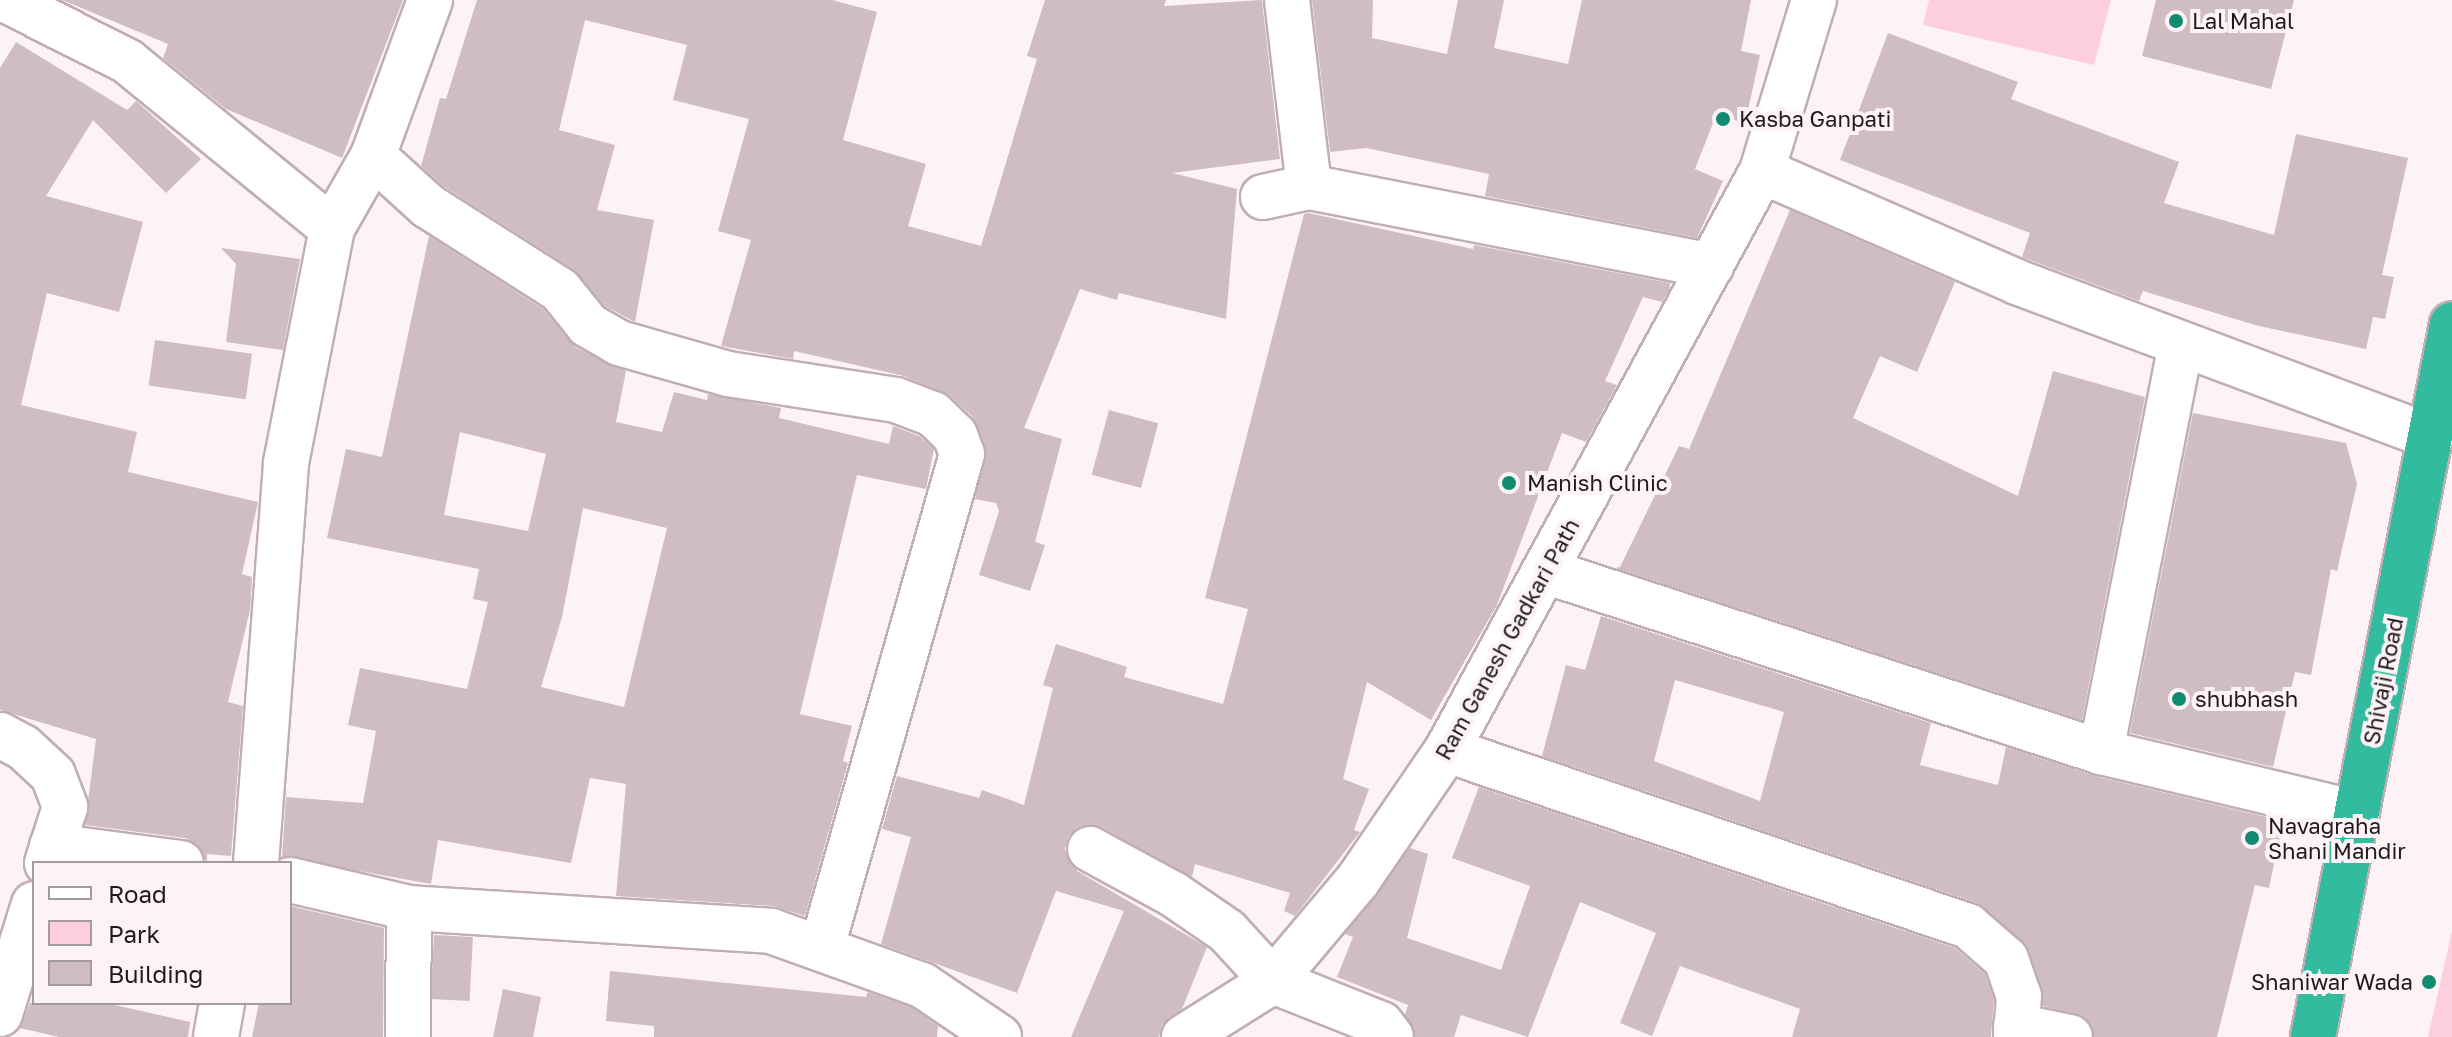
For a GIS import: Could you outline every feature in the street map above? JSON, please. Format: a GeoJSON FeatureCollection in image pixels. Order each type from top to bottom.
{"type":"FeatureCollection","features":[{"type":"Feature","properties":{"kind":"highway","name":"Shivaji Road"},"geometry":{"type":"LineString","coordinates":[[2313,1037],[2452,324]]}},
{"type":"Feature","properties":{"kind":"street"},"geometry":{"type":"LineString","coordinates":[[6,0],[127,61],[332,228]]}},
{"type":"Feature","properties":{"kind":"street"},"geometry":{"type":"LineString","coordinates":[[256,861],[286,463],[332,228],[373,156],[430,0]]}},
{"type":"Feature","properties":{"kind":"street"},"geometry":{"type":"LineString","coordinates":[[1287,0],[1309,187]]}},
{"type":"Feature","properties":{"kind":"street","name":"Ram Ganesh Gadkari Path"},"geometry":{"type":"LineString","coordinates":[[1184,1037],[1273,981],[1358,880],[1447,750],[1548,572],[1762,171],[1814,0]]}},
{"type":"Feature","properties":{"kind":"street"},"geometry":{"type":"LineString","coordinates":[[373,156],[428,206],[560,290],[588,325],[619,343],[728,374],[896,400],[933,414],[955,435],[962,454],[822,947]]}},
{"type":"Feature","properties":{"kind":"street"},"geometry":{"type":"LineString","coordinates":[[1762,171],[2017,282],[2431,437]]}},
{"type":"Feature","properties":{"kind":"street"},"geometry":{"type":"LineString","coordinates":[[1263,197],[1309,187],[1711,266]]}},
{"type":"Feature","properties":{"kind":"street"},"geometry":{"type":"LineString","coordinates":[[2101,752],[2181,344]]}},
{"type":"Feature","properties":{"kind":"street"},"geometry":{"type":"LineString","coordinates":[[1548,572],[2101,752],[2357,813]]}},
{"type":"Feature","properties":{"kind":"street"},"geometry":{"type":"LineString","coordinates":[[0,735],[23,747],[53,775],[65,807],[49,855],[148,861]]}},
{"type":"Feature","properties":{"kind":"street"},"geometry":{"type":"LineString","coordinates":[[1447,750],[1968,926],[2006,959],[2019,996],[2016,1031],[2070,1037]]}},
{"type":"Feature","properties":{"kind":"street"},"geometry":{"type":"LineString","coordinates":[[1090,849],[1173,894],[1227,931],[1273,981],[1381,1024],[1391,1037]]}},
{"type":"Feature","properties":{"kind":"street"},"geometry":{"type":"LineString","coordinates":[[292,880],[409,908],[771,931],[922,985],[999,1037]]}},
{"type":"Feature","properties":{"kind":"street"},"geometry":{"type":"LineString","coordinates":[[408,1037],[409,908]]}},
{"type":"Feature","properties":{"kind":"street"},"geometry":{"type":"LineString","coordinates":[[0,1014],[32,910]]}},
{"type":"Feature","properties":{"kind":"street"},"geometry":{"type":"LineString","coordinates":[[216,1037],[222,1005]]}},
{"type":"Feature","properties":{"kind":"green space"},"geometry":{"type":"Polygon","coordinates":[[[1929,0],[2111,0],[2094,65],[1923,25],[1929,0]]]}},
{"type":"Feature","properties":{"kind":"green space"},"geometry":{"type":"Polygon","coordinates":[[[2452,931],[2452,1037],[2428,1037],[2452,931]]]}},
{"type":"Feature","properties":{"kind":"building"},"geometry":{"type":"Polygon","coordinates":[[[62,0],[403,0],[342,158],[226,109],[163,58],[168,44],[62,0]]]}},
{"type":"Feature","properties":{"kind":"building"},"geometry":{"type":"Polygon","coordinates":[[[477,0],[832,0],[877,12],[843,140],[926,164],[908,226],[981,246],[1037,59],[1027,56],[1045,0],[1166,0],[1164,6],[1262,0],[1280,159],[1172,173],[1237,189],[1226,319],[1119,293],[1117,300],[1080,289],[1024,428],[1062,439],[1035,542],[1045,545],[1030,591],[979,575],[999,511],[996,503],[975,499],[985,445],[973,417],[950,396],[904,376],[794,351],[793,359],[721,346],[751,240],[718,231],[749,119],[673,100],[687,45],[585,20],[559,130],[615,145],[597,210],[654,220],[635,322],[605,306],[573,269],[443,186],[421,166],[440,98],[446,99],[477,0]]]}},
{"type":"Feature","properties":{"kind":"building"},"geometry":{"type":"Polygon","coordinates":[[[1312,0],[1373,0],[1372,38],[1447,54],[1458,0],[1504,0],[1494,48],[1568,64],[1582,0],[1751,0],[1741,51],[1760,55],[1745,124],[1717,113],[1695,169],[1723,181],[1697,238],[1485,196],[1489,174],[1366,148],[1330,152],[1312,0]]]}},
{"type":"Feature","properties":{"kind":"building"},"geometry":{"type":"Polygon","coordinates":[[[2156,0],[2294,0],[2271,89],[2142,56],[2156,0]]]}},
{"type":"Feature","properties":{"kind":"building"},"geometry":{"type":"Polygon","coordinates":[[[1888,33],[2018,82],[2011,99],[2179,162],[2164,203],[2274,235],[2296,134],[2408,158],[2382,275],[2394,277],[2385,319],[2373,317],[2366,349],[2255,325],[2143,291],[2139,301],[2022,257],[2030,233],[1840,160],[1888,33]]]}},
{"type":"Feature","properties":{"kind":"building"},"geometry":{"type":"Polygon","coordinates":[[[16,42],[127,110],[136,101],[201,159],[166,193],[93,120],[46,196],[143,222],[119,312],[47,293],[21,405],[137,432],[128,472],[258,502],[242,574],[252,577],[250,610],[228,702],[243,706],[231,856],[207,854],[206,861],[197,844],[185,838],[85,825],[96,739],[0,710],[0,68],[16,42]]]}},
{"type":"Feature","properties":{"kind":"building"},"geometry":{"type":"Polygon","coordinates":[[[1790,210],[1955,282],[1917,372],[1880,356],[1853,418],[2018,496],[2053,371],[2145,397],[2082,720],[1615,568],[1620,567],[1679,446],[1689,449],[1790,210]]]}},
{"type":"Feature","properties":{"kind":"building"},"geometry":{"type":"Polygon","coordinates":[[[1304,214],[1473,249],[1474,245],[1670,283],[1669,291],[1662,302],[1643,297],[1605,381],[1617,385],[1586,442],[1562,433],[1497,605],[1431,720],[1367,682],[1343,779],[1369,789],[1354,830],[1360,832],[1295,916],[1284,911],[1290,893],[1195,864],[1192,877],[1101,827],[1078,827],[1068,836],[1065,850],[1077,871],[1207,947],[1182,1009],[1162,1025],[1159,1037],[1071,1037],[1124,911],[1056,891],[1017,993],[881,944],[911,837],[882,829],[897,776],[979,798],[982,790],[1024,805],[1053,688],[1043,685],[1056,644],[1127,667],[1124,677],[1223,704],[1248,609],[1205,598],[1304,214]]]}},
{"type":"Feature","properties":{"kind":"building"},"geometry":{"type":"Polygon","coordinates":[[[429,236],[543,309],[575,347],[626,371],[616,422],[662,432],[674,392],[707,400],[708,394],[781,408],[779,418],[889,444],[893,426],[919,436],[934,449],[926,489],[857,475],[800,714],[852,726],[843,761],[848,763],[805,916],[773,906],[616,896],[626,784],[590,778],[571,863],[438,840],[431,884],[282,857],[286,797],[363,803],[376,731],[348,725],[360,668],[467,689],[488,602],[473,599],[479,569],[327,538],[346,449],[382,457],[429,236]],[[460,432],[444,515],[528,531],[546,454],[460,432]],[[583,508],[562,617],[541,687],[624,707],[667,528],[583,508]]]}},
{"type":"Feature","properties":{"kind":"building"},"geometry":{"type":"Polygon","coordinates":[[[221,248],[300,259],[283,350],[226,342],[236,264],[221,248]]]}},
{"type":"Feature","properties":{"kind":"building"},"geometry":{"type":"Polygon","coordinates":[[[155,340],[252,354],[246,399],[149,386],[155,340]]]}},
{"type":"Feature","properties":{"kind":"building"},"geometry":{"type":"Polygon","coordinates":[[[1109,410],[1158,423],[1141,488],[1092,475],[1109,410]]]}},
{"type":"Feature","properties":{"kind":"building"},"geometry":{"type":"Polygon","coordinates":[[[2193,413],[2346,443],[2357,484],[2337,571],[2331,569],[2311,675],[2295,672],[2273,767],[2130,733],[2193,413]]]}},
{"type":"Feature","properties":{"kind":"building"},"geometry":{"type":"Polygon","coordinates":[[[1601,616],[1931,723],[1920,765],[1998,785],[2006,747],[2095,776],[2283,821],[2269,888],[2255,885],[2217,1037],[2094,1037],[2086,1018],[2043,1006],[2029,950],[1977,903],[1542,756],[1566,665],[1585,670],[1601,616]],[[1675,680],[1654,761],[1760,801],[1784,712],[1675,680]]]}},
{"type":"Feature","properties":{"kind":"building"},"geometry":{"type":"Polygon","coordinates":[[[1479,787],[1955,948],[1985,974],[1994,999],[1991,1037],[1792,1037],[1800,1009],[1680,966],[1652,1036],[1620,1023],[1656,933],[1580,902],[1528,1037],[1461,1015],[1454,1037],[1415,1037],[1405,1015],[1408,1005],[1337,977],[1353,937],[1345,934],[1410,848],[1428,854],[1407,938],[1501,970],[1530,886],[1452,858],[1479,787]]]}},
{"type":"Feature","properties":{"kind":"building"},"geometry":{"type":"Polygon","coordinates":[[[292,906],[384,928],[383,1037],[252,1037],[259,1005],[292,1005],[292,906]]]}},
{"type":"Feature","properties":{"kind":"building"},"geometry":{"type":"Polygon","coordinates":[[[434,935],[473,937],[470,1001],[431,999],[434,935]]]}},
{"type":"Feature","properties":{"kind":"building"},"geometry":{"type":"Polygon","coordinates":[[[610,971],[866,997],[868,992],[911,1007],[938,1026],[937,1037],[654,1037],[654,1026],[606,1021],[610,971]]]}},
{"type":"Feature","properties":{"kind":"building"},"geometry":{"type":"Polygon","coordinates":[[[503,989],[541,997],[533,1037],[493,1037],[503,989]]]}},
{"type":"Feature","properties":{"kind":"building"},"geometry":{"type":"Polygon","coordinates":[[[30,1003],[115,1005],[190,1022],[188,1037],[59,1037],[20,1028],[30,1003]]]}},
{"type":"Feature","properties":{"kind":"place","name":"Lal Mahal"},"geometry":{"type":"Point","coordinates":[2176,21]}},
{"type":"Feature","properties":{"kind":"place","name":"Kasba Ganpati"},"geometry":{"type":"Point","coordinates":[1723,119]}},
{"type":"Feature","properties":{"kind":"place","name":"Manish Clinic"},"geometry":{"type":"Point","coordinates":[1509,483]}},
{"type":"Feature","properties":{"kind":"place","name":"shubhash"},"geometry":{"type":"Point","coordinates":[2179,699]}},
{"type":"Feature","properties":{"kind":"place","name":"Navagraha Shani Mandir"},"geometry":{"type":"Point","coordinates":[2252,838]}},
{"type":"Feature","properties":{"kind":"place","name":"Shaniwar Wada"},"geometry":{"type":"Point","coordinates":[2429,982]}}]}
